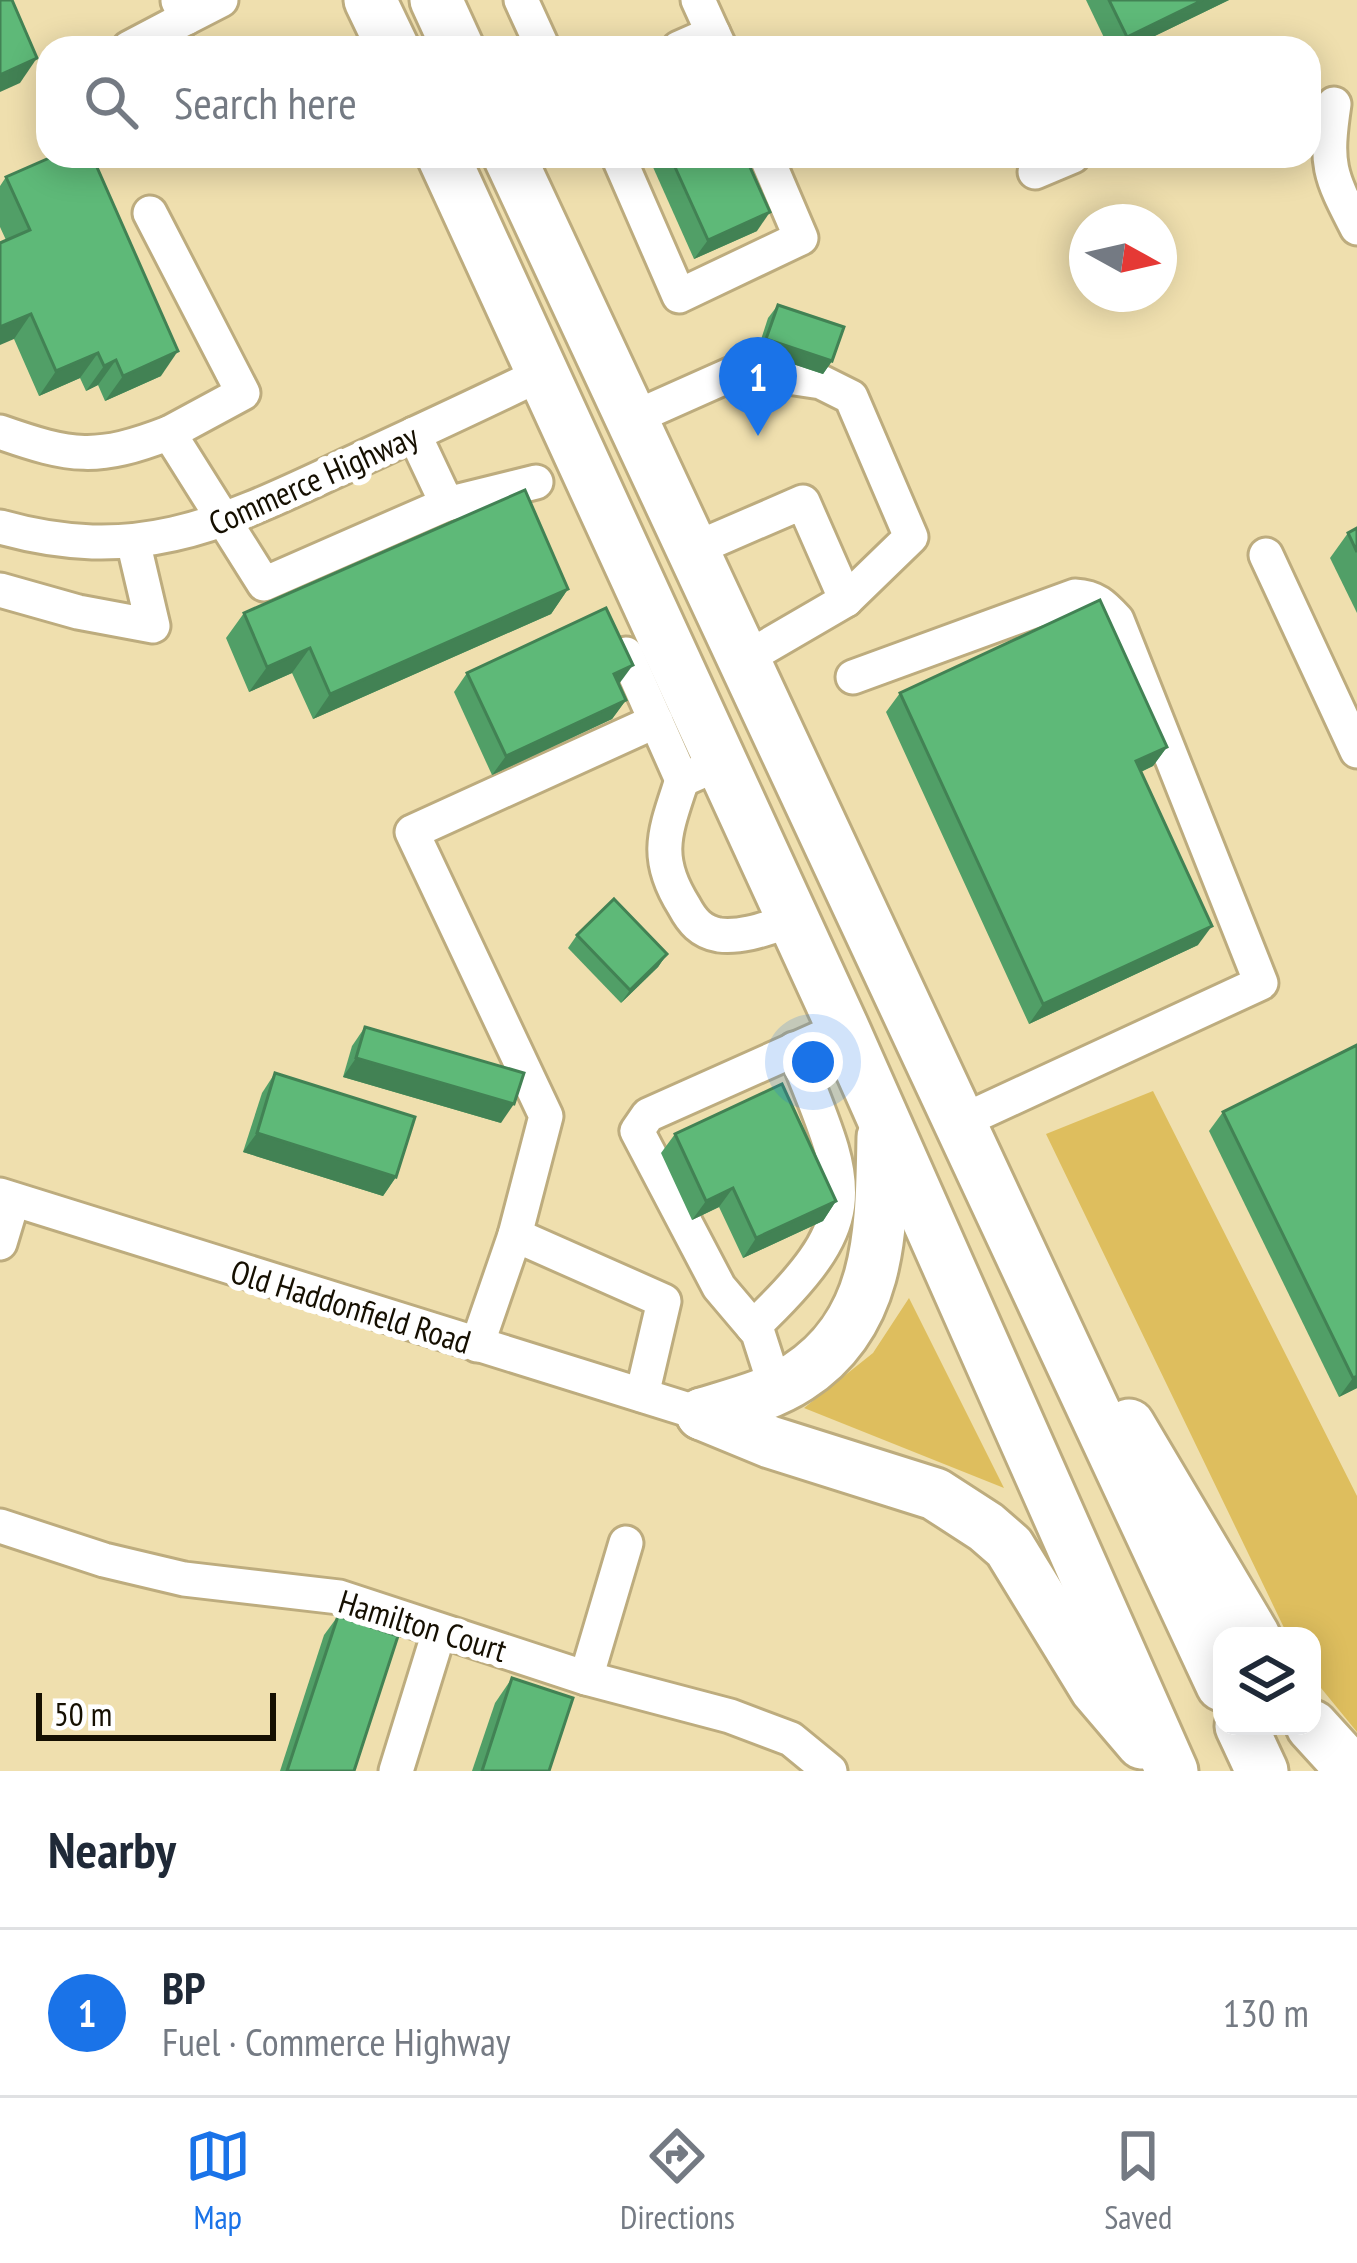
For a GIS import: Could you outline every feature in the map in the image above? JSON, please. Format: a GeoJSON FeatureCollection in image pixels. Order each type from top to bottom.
{"type":"FeatureCollection","features":[{"type":"Feature","properties":{"kind":"highway"},"geometry":{"type":"LineString","coordinates":[[370,0],[387,36]]}},
{"type":"Feature","properties":{"kind":"highway"},"geometry":{"type":"LineString","coordinates":[[436,0],[452,36]]}},
{"type":"Feature","properties":{"kind":"highway"},"geometry":{"type":"LineString","coordinates":[[448,168],[543,374],[702,771],[793,920],[1169,1771]]}},
{"type":"Feature","properties":{"kind":"highway"},"geometry":{"type":"LineString","coordinates":[[515,168],[1213,1666]]}},
{"type":"Feature","properties":{"kind":"highway"},"geometry":{"type":"LineString","coordinates":[[702,1414],[776,1389],[815,1364],[840,1341],[859,1312],[879,1245],[883,1119]]}},
{"type":"Feature","properties":{"kind":"highway"},"geometry":{"type":"LineString","coordinates":[[1032,1282],[1159,1471],[1249,1627]]}},
{"type":"Feature","properties":{"kind":"highway"},"geometry":{"type":"LineString","coordinates":[[702,1414],[770,1442],[935,1493],[986,1527],[1018,1560],[1096,1689],[1169,1771]]}},
{"type":"Feature","properties":{"kind":"highway"},"geometry":{"type":"LineString","coordinates":[[1245,1735],[1262,1771]]}},
{"type":"Feature","properties":{"kind":"highway"},"geometry":{"type":"LineString","coordinates":[[1320,1735],[1353,1771]]}},
{"type":"Feature","properties":{"kind":"street"},"geometry":{"type":"LineString","coordinates":[[145,36],[182,9],[221,0]]}},
{"type":"Feature","properties":{"kind":"street"},"geometry":{"type":"LineString","coordinates":[[521,0],[538,36]]}},
{"type":"Feature","properties":{"kind":"street"},"geometry":{"type":"LineString","coordinates":[[698,0],[714,36]]}},
{"type":"Feature","properties":{"kind":"street"},"geometry":{"type":"LineString","coordinates":[[1333,103],[1327,156],[1331,178],[1357,228]]}},
{"type":"Feature","properties":{"kind":"street"},"geometry":{"type":"LineString","coordinates":[[623,168],[679,296],[801,238],[771,168]]}},
{"type":"Feature","properties":{"kind":"street"},"geometry":{"type":"LineString","coordinates":[[1035,172],[1044,168]]}},
{"type":"Feature","properties":{"kind":"street"},"geometry":{"type":"LineString","coordinates":[[0,432],[41,446],[97,454],[124,450],[169,434],[243,393],[150,213]]}},
{"type":"Feature","properties":{"kind":"street"},"geometry":{"type":"LineString","coordinates":[[631,419],[741,370],[820,382],[851,397],[911,537],[846,600],[743,660]]}},
{"type":"Feature","properties":{"kind":"street","name":"Commerce Highway"},"geometry":{"type":"LineString","coordinates":[[0,527],[66,540],[133,542],[191,532],[543,374]]}},
{"type":"Feature","properties":{"kind":"street"},"geometry":{"type":"LineString","coordinates":[[169,434],[264,584],[447,504],[536,482]]}},
{"type":"Feature","properties":{"kind":"street"},"geometry":{"type":"LineString","coordinates":[[414,434],[447,504]]}},
{"type":"Feature","properties":{"kind":"street"},"geometry":{"type":"LineString","coordinates":[[692,550],[803,502],[846,600]]}},
{"type":"Feature","properties":{"kind":"street"},"geometry":{"type":"LineString","coordinates":[[0,590],[153,626],[133,542]]}},
{"type":"Feature","properties":{"kind":"street"},"geometry":{"type":"LineString","coordinates":[[1266,556],[1357,751]]}},
{"type":"Feature","properties":{"kind":"street"},"geometry":{"type":"LineString","coordinates":[[853,677],[1076,596],[1089,596],[1102,604],[1117,620],[1261,983],[958,1124]]}},
{"type":"Feature","properties":{"kind":"street"},"geometry":{"type":"LineString","coordinates":[[626,654],[656,721],[702,771],[665,830],[665,871],[692,920],[702,929],[724,935],[793,920]]}},
{"type":"Feature","properties":{"kind":"street"},"geometry":{"type":"LineString","coordinates":[[477,1345],[515,1235],[546,1116],[412,832],[656,721]]}},
{"type":"Feature","properties":{"kind":"street"},"geometry":{"type":"LineString","coordinates":[[776,1389],[753,1327],[718,1287],[637,1131],[648,1115],[843,1028]]}},
{"type":"Feature","properties":{"kind":"street"},"geometry":{"type":"LineString","coordinates":[[753,1327],[805,1275],[829,1236],[842,1196],[831,1142],[794,1049]]}},
{"type":"Feature","properties":{"kind":"street"},"geometry":{"type":"LineString","coordinates":[[0,1243],[7,1198]]}},
{"type":"Feature","properties":{"kind":"street","name":"Old Haddonfield Road"},"geometry":{"type":"LineString","coordinates":[[7,1198],[702,1414]]}},
{"type":"Feature","properties":{"kind":"street"},"geometry":{"type":"LineString","coordinates":[[515,1235],[664,1301],[642,1395]]}},
{"type":"Feature","properties":{"kind":"street","name":"Hamilton Court"},"geometry":{"type":"LineString","coordinates":[[2,1534],[184,1579],[339,1597],[586,1678],[730,1717],[791,1739],[830,1771]]}},
{"type":"Feature","properties":{"kind":"street"},"geometry":{"type":"LineString","coordinates":[[586,1678],[626,1543]]}},
{"type":"Feature","properties":{"kind":"street"},"geometry":{"type":"LineString","coordinates":[[396,1771],[439,1632]]}},
{"type":"Feature","properties":{"kind":"shaded area"},"geometry":{"type":"Polygon","coordinates":[[[1153,1091],[1357,1496],[1357,1732],[1321,1688],[1321,1627],[1284,1627],[1046,1134],[1153,1091]]]}},
{"type":"Feature","properties":{"kind":"shaded area"},"geometry":{"type":"Polygon","coordinates":[[[909,1298],[1004,1488],[804,1408],[873,1353],[909,1298]]]}},
{"type":"Feature","properties":{"kind":"building"},"geometry":{"type":"Polygon","coordinates":[[[0,0],[12,0],[36,58],[0,75],[0,0]]]}},
{"type":"Feature","properties":{"kind":"building"},"geometry":{"type":"Polygon","coordinates":[[[1109,0],[1203,0],[1129,36],[1109,0]]]}},
{"type":"Feature","properties":{"kind":"building"},"geometry":{"type":"Polygon","coordinates":[[[36,164],[36,168],[97,168],[178,351],[123,376],[116,360],[104,366],[98,353],[56,371],[31,314],[0,327],[0,243],[30,230],[6,177],[36,164]]]}},
{"type":"Feature","properties":{"kind":"building"},"geometry":{"type":"Polygon","coordinates":[[[675,168],[750,168],[770,212],[708,240],[675,168]]]}},
{"type":"Feature","properties":{"kind":"building"},"geometry":{"type":"Polygon","coordinates":[[[778,305],[844,327],[832,361],[766,339],[778,305]]]}},
{"type":"Feature","properties":{"kind":"building"},"geometry":{"type":"Polygon","coordinates":[[[525,490],[568,589],[330,694],[310,648],[267,667],[244,613],[525,490]]]}},
{"type":"Feature","properties":{"kind":"building"},"geometry":{"type":"Polygon","coordinates":[[[1357,528],[1357,552],[1348,533],[1357,528]]]}},
{"type":"Feature","properties":{"kind":"building"},"geometry":{"type":"Polygon","coordinates":[[[1100,600],[1167,747],[1136,761],[1212,926],[1043,1004],[900,693],[1100,600]]]}},
{"type":"Feature","properties":{"kind":"building"},"geometry":{"type":"Polygon","coordinates":[[[606,608],[633,665],[614,674],[626,700],[506,756],[467,673],[606,608]]]}},
{"type":"Feature","properties":{"kind":"building"},"geometry":{"type":"Polygon","coordinates":[[[614,899],[667,954],[630,990],[577,935],[614,899]]]}},
{"type":"Feature","properties":{"kind":"building"},"geometry":{"type":"Polygon","coordinates":[[[365,1027],[524,1073],[514,1104],[356,1058],[365,1027]]]}},
{"type":"Feature","properties":{"kind":"building"},"geometry":{"type":"Polygon","coordinates":[[[1357,1045],[1357,1376],[1353,1378],[1223,1112],[1357,1045]]]}},
{"type":"Feature","properties":{"kind":"building"},"geometry":{"type":"Polygon","coordinates":[[[275,1073],[415,1117],[396,1177],[257,1133],[275,1073]]]}},
{"type":"Feature","properties":{"kind":"building"},"geometry":{"type":"Polygon","coordinates":[[[782,1084],[836,1201],[756,1238],[733,1188],[706,1201],[675,1134],[782,1084]]]}},
{"type":"Feature","properties":{"kind":"building"},"geometry":{"type":"Polygon","coordinates":[[[338,1616],[398,1636],[354,1771],[287,1771],[338,1616]]]}},
{"type":"Feature","properties":{"kind":"building"},"geometry":{"type":"Polygon","coordinates":[[[512,1678],[573,1698],[549,1771],[482,1771],[512,1678]]]}},
{"type":"Feature","properties":{"kind":"place","name":"BP"},"geometry":{"type":"Point","coordinates":[758,436]}}]}
